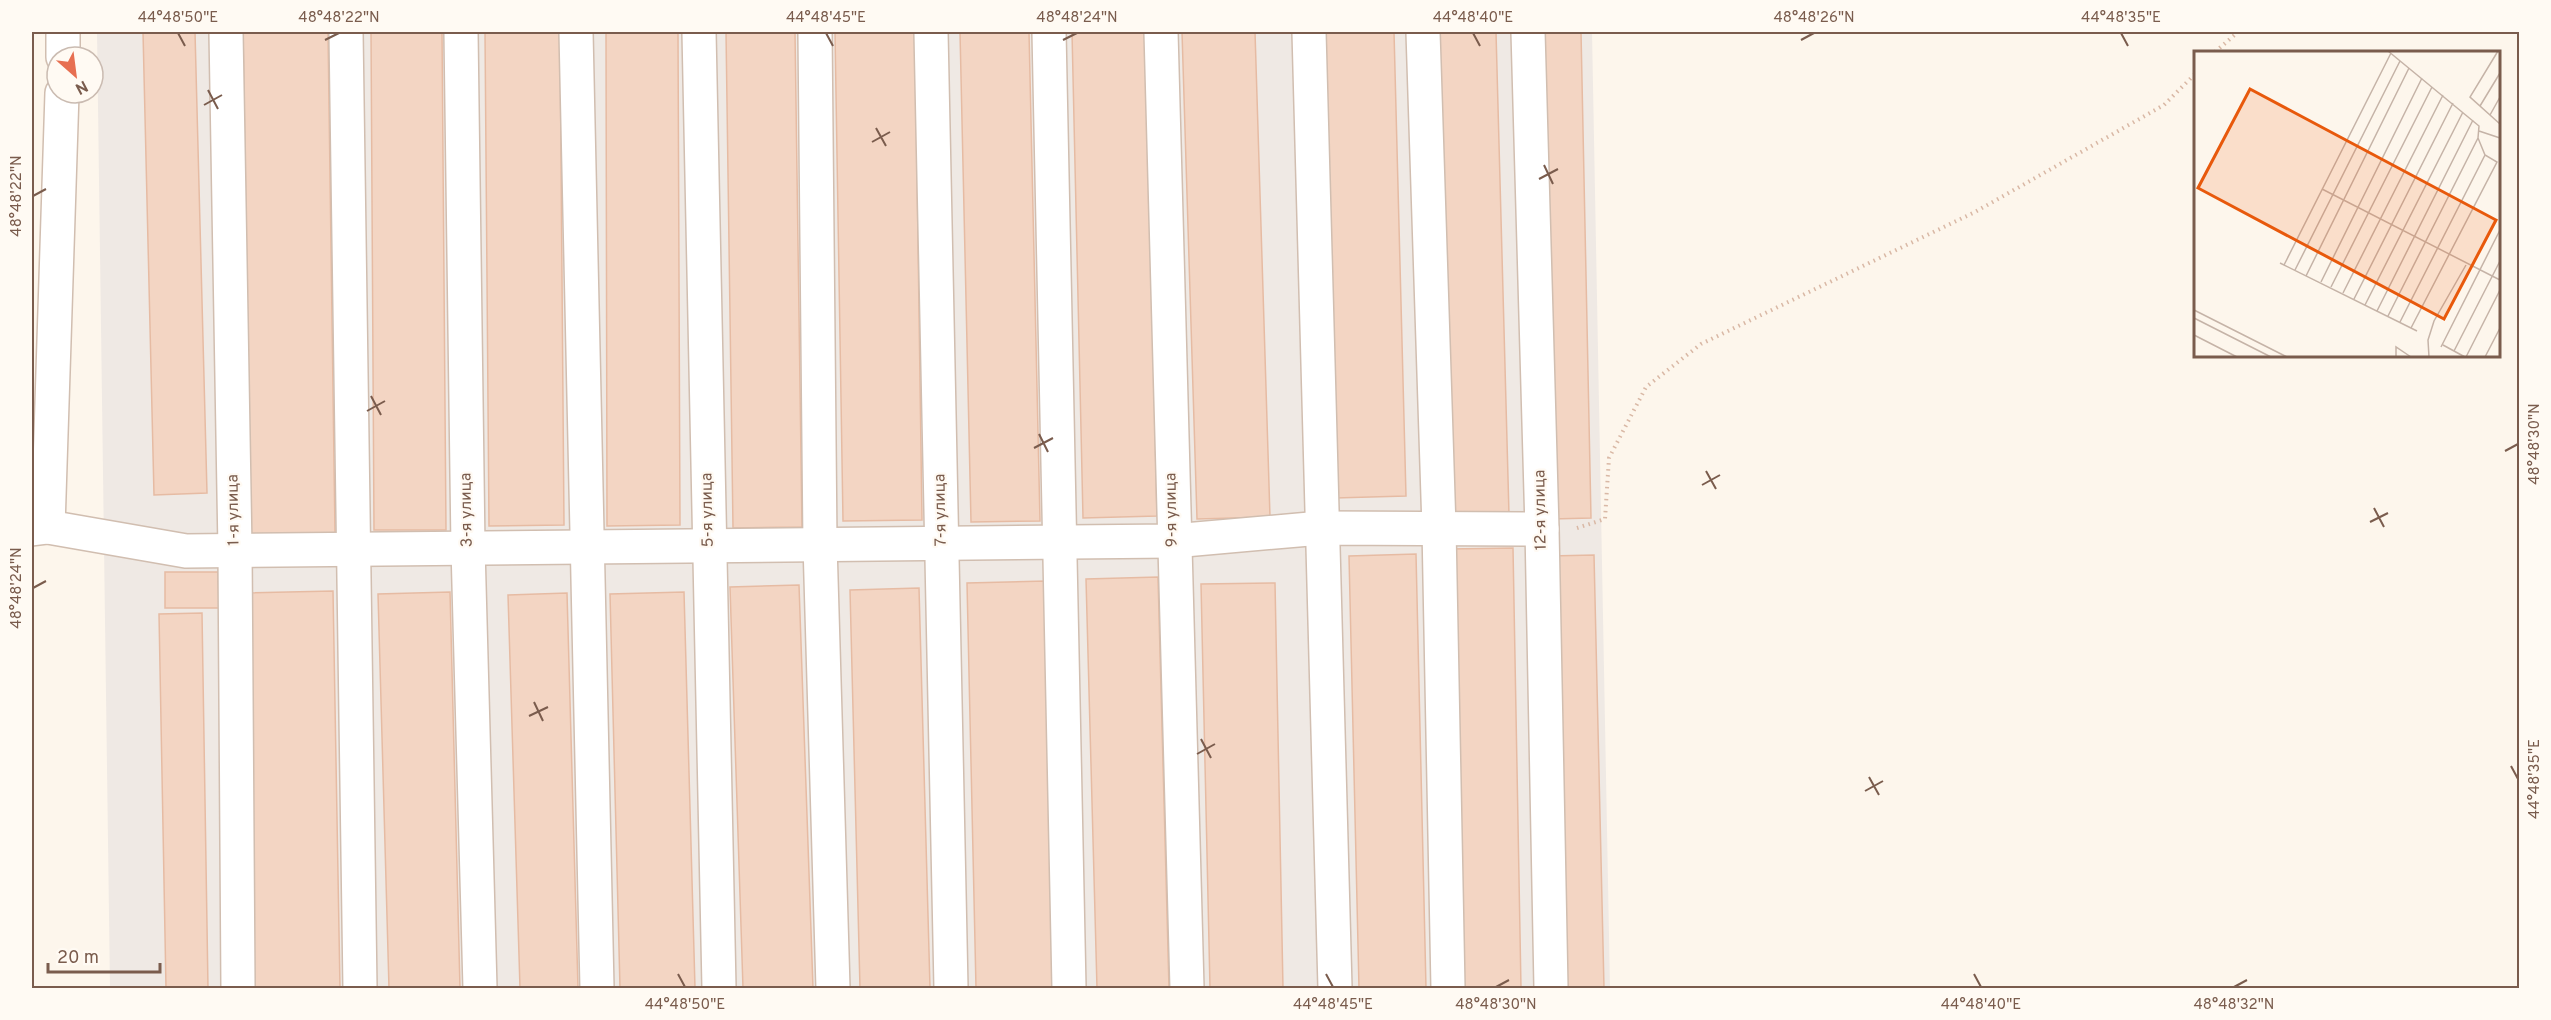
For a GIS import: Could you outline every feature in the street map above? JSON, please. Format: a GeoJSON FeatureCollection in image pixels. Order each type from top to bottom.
{"type":"FeatureCollection","features":[{"type":"Feature","properties":{"kind":"street","name":"1-я улица"},"geometry":{"type":"LineString","coordinates":[[225,32],[235,550],[238,988]]}},
{"type":"Feature","properties":{"kind":"street"},"geometry":{"type":"LineString","coordinates":[[346,32],[360,988]]}},
{"type":"Feature","properties":{"kind":"street","name":"3-я улица"},"geometry":{"type":"LineString","coordinates":[[461,32],[468,548],[480,988]]}},
{"type":"Feature","properties":{"kind":"street"},"geometry":{"type":"LineString","coordinates":[[576,32],[597,988]]}},
{"type":"Feature","properties":{"kind":"street","name":"5-я улица"},"geometry":{"type":"LineString","coordinates":[[699,32],[719,988]]}},
{"type":"Feature","properties":{"kind":"street"},"geometry":{"type":"LineString","coordinates":[[815,32],[820,544],[833,988]]}},
{"type":"Feature","properties":{"kind":"street","name":"7-я улица"},"geometry":{"type":"LineString","coordinates":[[932,32],[951,988]]}},
{"type":"Feature","properties":{"kind":"street"},"geometry":{"type":"LineString","coordinates":[[1048,32],[1069,988]]}},
{"type":"Feature","properties":{"kind":"street","name":"9-я улица"},"geometry":{"type":"LineString","coordinates":[[1161,32],[1173,541],[1187,988]]}},
{"type":"Feature","properties":{"kind":"street"},"geometry":{"type":"LineString","coordinates":[[1309,32],[1335,988]]}},
{"type":"Feature","properties":{"kind":"street"},"geometry":{"type":"LineString","coordinates":[[1423,32],[1439,528],[1448,988]]}},
{"type":"Feature","properties":{"kind":"street","name":"12-я улица"},"geometry":{"type":"LineString","coordinates":[[1528,32],[1542,529],[1551,988]]}},
{"type":"Feature","properties":{"kind":"street"},"geometry":{"type":"LineString","coordinates":[[61,105],[40,528],[186,550],[1173,541],[1322,528],[1542,529]]}},
{"type":"Feature","properties":{"kind":"path"},"geometry":{"type":"LineString","coordinates":[[2216,51],[2238,32]]}},
{"type":"Feature","properties":{"kind":"path"},"geometry":{"type":"LineString","coordinates":[[1542,529],[1570,530],[1605,519],[1609,458],[1646,387],[1701,344],[1975,212],[2164,105],[2194,75]]}},
{"type":"Feature","properties":{"kind":"shaded area"},"geometry":{"type":"Polygon","coordinates":[[[97,32],[1592,32],[1610,988],[110,988],[98,105],[105,105],[105,45],[97,45],[97,32]]]}},
{"type":"Feature","properties":{"kind":"building"},"geometry":{"type":"Polygon","coordinates":[[[143,32],[195,32],[207,493],[154,495],[143,32]]]}},
{"type":"Feature","properties":{"kind":"building"},"geometry":{"type":"Polygon","coordinates":[[[243,32],[328,32],[335,533],[251,534],[243,32]]]}},
{"type":"Feature","properties":{"kind":"building"},"geometry":{"type":"Polygon","coordinates":[[[371,32],[442,32],[446,530],[374,530],[371,32]]]}},
{"type":"Feature","properties":{"kind":"building"},"geometry":{"type":"Polygon","coordinates":[[[485,32],[560,32],[564,525],[489,526],[485,32]]]}},
{"type":"Feature","properties":{"kind":"building"},"geometry":{"type":"Polygon","coordinates":[[[606,32],[678,32],[680,525],[607,526],[606,32]]]}},
{"type":"Feature","properties":{"kind":"building"},"geometry":{"type":"Polygon","coordinates":[[[726,32],[795,32],[802,527],[733,528],[726,32]]]}},
{"type":"Feature","properties":{"kind":"building"},"geometry":{"type":"Polygon","coordinates":[[[835,32],[915,32],[922,520],[843,521],[835,32]]]}},
{"type":"Feature","properties":{"kind":"building"},"geometry":{"type":"Polygon","coordinates":[[[960,32],[1029,32],[1040,521],[971,522],[960,32]]]}},
{"type":"Feature","properties":{"kind":"building"},"geometry":{"type":"Polygon","coordinates":[[[1072,32],[1146,32],[1157,516],[1083,518],[1072,32]]]}},
{"type":"Feature","properties":{"kind":"building"},"geometry":{"type":"Polygon","coordinates":[[[1182,32],[1255,32],[1270,517],[1197,519],[1182,32]]]}},
{"type":"Feature","properties":{"kind":"building"},"geometry":{"type":"Polygon","coordinates":[[[1323,32],[1394,32],[1406,496],[1335,498],[1323,32]]]}},
{"type":"Feature","properties":{"kind":"building"},"geometry":{"type":"Polygon","coordinates":[[[1435,32],[1496,32],[1509,515],[1448,516],[1435,32]]]}},
{"type":"Feature","properties":{"kind":"building"},"geometry":{"type":"Polygon","coordinates":[[[1543,32],[1581,32],[1591,518],[1552,519],[1543,32]]]}},
{"type":"Feature","properties":{"kind":"building"},"geometry":{"type":"Polygon","coordinates":[[[1513,548],[1521,988],[1458,988],[1449,549],[1513,548]]]}},
{"type":"Feature","properties":{"kind":"building"},"geometry":{"type":"Polygon","coordinates":[[[1416,554],[1426,988],[1359,988],[1349,556],[1416,554]]]}},
{"type":"Feature","properties":{"kind":"building"},"geometry":{"type":"Polygon","coordinates":[[[1594,555],[1604,988],[1560,988],[1550,556],[1594,555]]]}},
{"type":"Feature","properties":{"kind":"building"},"geometry":{"type":"Polygon","coordinates":[[[165,572],[218,572],[219,608],[165,608],[165,572]]]}},
{"type":"Feature","properties":{"kind":"building"},"geometry":{"type":"Polygon","coordinates":[[[1158,577],[1169,988],[1097,988],[1086,579],[1158,577]]]}},
{"type":"Feature","properties":{"kind":"building"},"geometry":{"type":"Polygon","coordinates":[[[1046,581],[1056,988],[976,988],[967,583],[1046,581]]]}},
{"type":"Feature","properties":{"kind":"building"},"geometry":{"type":"Polygon","coordinates":[[[1275,583],[1283,988],[1210,988],[1201,584],[1275,583]]]}},
{"type":"Feature","properties":{"kind":"building"},"geometry":{"type":"Polygon","coordinates":[[[799,585],[813,988],[743,988],[730,587],[799,585]]]}},
{"type":"Feature","properties":{"kind":"building"},"geometry":{"type":"Polygon","coordinates":[[[919,588],[930,988],[860,988],[850,590],[919,588]]]}},
{"type":"Feature","properties":{"kind":"building"},"geometry":{"type":"Polygon","coordinates":[[[333,591],[340,988],[252,988],[245,593],[333,591]]]}},
{"type":"Feature","properties":{"kind":"building"},"geometry":{"type":"Polygon","coordinates":[[[450,592],[460,988],[389,988],[378,594],[450,592]]]}},
{"type":"Feature","properties":{"kind":"building"},"geometry":{"type":"Polygon","coordinates":[[[684,592],[695,988],[620,988],[610,594],[684,592]]]}},
{"type":"Feature","properties":{"kind":"building"},"geometry":{"type":"Polygon","coordinates":[[[567,593],[578,988],[520,988],[508,595],[567,593]]]}},
{"type":"Feature","properties":{"kind":"building"},"geometry":{"type":"Polygon","coordinates":[[[202,613],[208,988],[166,988],[159,614],[202,613]]]}}]}
